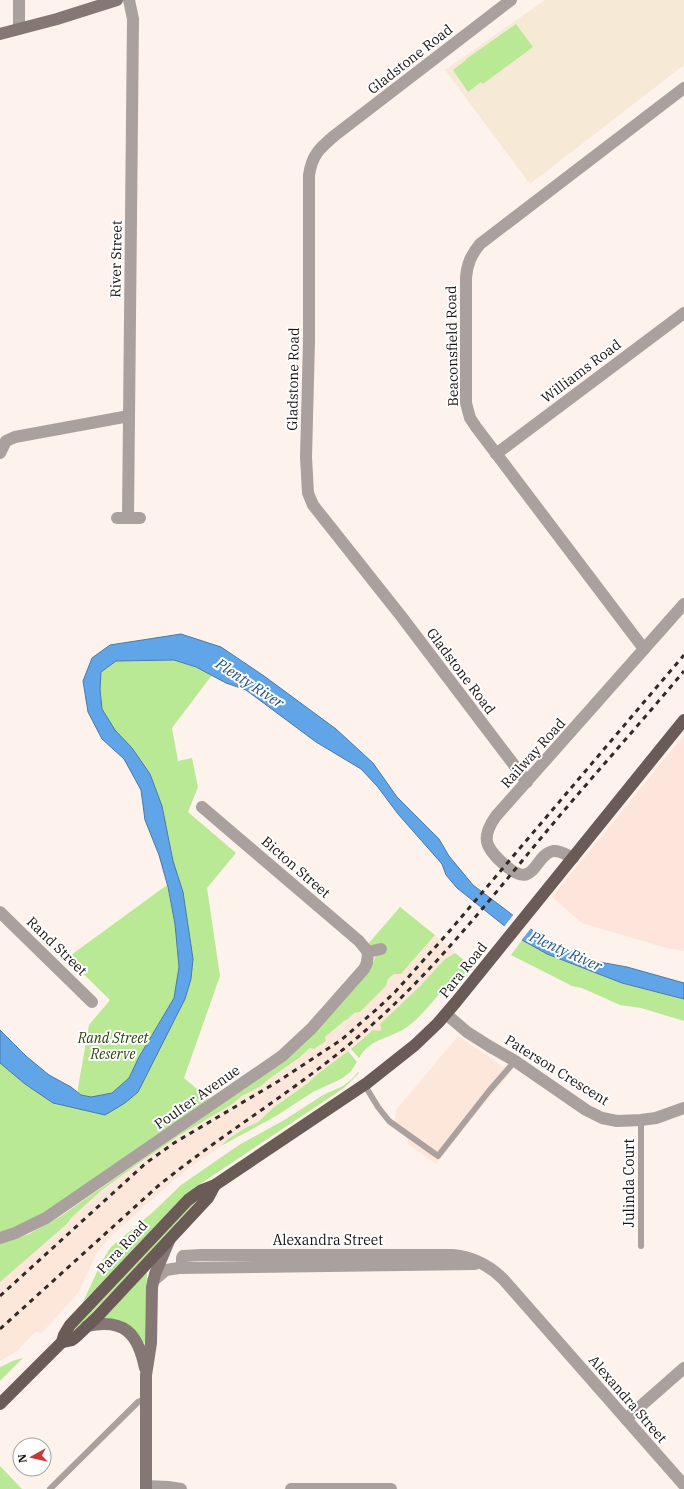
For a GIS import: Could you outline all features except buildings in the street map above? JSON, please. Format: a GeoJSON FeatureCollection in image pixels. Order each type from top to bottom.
{"type":"FeatureCollection","features":[{"type":"Feature","properties":{"kind":"main road","name":"Para Road"},"geometry":{"type":"LineString","coordinates":[[0,1404],[62,1342],[70,1325],[181,1207],[202,1190],[215,1185],[364,1084],[416,1045],[446,1014],[500,949],[684,720]]}},
{"type":"Feature","properties":{"kind":"main road","name":"Para Road"},"geometry":{"type":"LineString","coordinates":[[62,1342],[72,1340],[88,1326],[208,1198],[215,1185]]}},
{"type":"Feature","properties":{"kind":"street"},"geometry":{"type":"LineString","coordinates":[[19,0],[19,29]]}},
{"type":"Feature","properties":{"kind":"street"},"geometry":{"type":"LineString","coordinates":[[0,34],[117,0]]}},
{"type":"Feature","properties":{"kind":"street","name":"River Street"},"geometry":{"type":"LineString","coordinates":[[129,0],[133,19],[129,416],[122,518],[140,518]]}},
{"type":"Feature","properties":{"kind":"street","name":"Gladstone Road"},"geometry":{"type":"LineString","coordinates":[[511,0],[334,136],[321,147],[314,156],[309,175],[309,341],[306,457],[308,492],[313,505],[401,616],[527,782]]}},
{"type":"Feature","properties":{"kind":"street","name":"Beaconsfield Road"},"geometry":{"type":"LineString","coordinates":[[644,649],[470,418],[466,403],[466,278],[470,258],[480,244],[684,88]]}},
{"type":"Feature","properties":{"kind":"street","name":"Williams Road"},"geometry":{"type":"LineString","coordinates":[[496,454],[684,313]]}},
{"type":"Feature","properties":{"kind":"street"},"geometry":{"type":"LineString","coordinates":[[0,453],[6,441],[15,437],[129,416]]}},
{"type":"Feature","properties":{"kind":"street","name":"Railway Road"},"geometry":{"type":"LineString","coordinates":[[573,858],[558,851],[551,852],[545,856],[532,871],[519,875],[510,870],[500,861],[489,847],[487,838],[492,820],[684,604]]}},
{"type":"Feature","properties":{"kind":"street","name":"Bicton Street"},"geometry":{"type":"LineString","coordinates":[[202,807],[359,941],[368,952]]}},
{"type":"Feature","properties":{"kind":"street","name":"Rand Street"},"geometry":{"type":"LineString","coordinates":[[0,912],[92,1002]]}},
{"type":"Feature","properties":{"kind":"street"},"geometry":{"type":"LineString","coordinates":[[368,952],[381,949]]}},
{"type":"Feature","properties":{"kind":"street","name":"Poulter Avenue"},"geometry":{"type":"LineString","coordinates":[[0,1238],[15,1233],[46,1218],[282,1056],[311,1030],[364,969],[367,963],[368,952]]}},
{"type":"Feature","properties":{"kind":"street","name":"Paterson Crescent"},"geometry":{"type":"LineString","coordinates":[[446,1014],[467,1032],[515,1061],[586,1110],[602,1118],[617,1121],[641,1120],[662,1116],[684,1108]]}},
{"type":"Feature","properties":{"kind":"street"},"geometry":{"type":"LineString","coordinates":[[146,1375],[150,1351],[153,1281],[169,1240]]}},
{"type":"Feature","properties":{"kind":"street","name":"Alexandra Street"},"geometry":{"type":"LineString","coordinates":[[153,1281],[166,1270],[182,1268],[483,1264],[503,1279],[684,1485]]}},
{"type":"Feature","properties":{"kind":"street"},"geometry":{"type":"LineString","coordinates":[[88,1326],[108,1324],[119,1327],[129,1332],[136,1340],[140,1348],[146,1375],[146,1488],[168,1487],[181,1489]]}},
{"type":"Feature","properties":{"kind":"street"},"geometry":{"type":"LineString","coordinates":[[626,1419],[684,1368]]}},
{"type":"Feature","properties":{"kind":"street"},"geometry":{"type":"LineString","coordinates":[[291,1489],[391,1489]]}},
{"type":"Feature","properties":{"kind":"lane"},"geometry":{"type":"LineString","coordinates":[[364,1084],[378,1107],[389,1121],[438,1156],[515,1061]]}},
{"type":"Feature","properties":{"kind":"lane","name":"Julinda Court"},"geometry":{"type":"LineString","coordinates":[[641,1120],[641,1246]]}},
{"type":"Feature","properties":{"kind":"lane"},"geometry":{"type":"LineString","coordinates":[[50,1489],[138,1402],[147,1398]]}},
{"type":"Feature","properties":{"kind":"shaded area"},"geometry":{"type":"Polygon","coordinates":[[[545,0],[684,0],[684,65],[530,184],[445,70],[545,0]]]}},
{"type":"Feature","properties":{"kind":"shaded area"},"geometry":{"type":"Polygon","coordinates":[[[684,735],[684,951],[666,948],[582,923],[552,897],[684,735]]]}},
{"type":"Feature","properties":{"kind":"shaded area"},"geometry":{"type":"Polygon","coordinates":[[[435,935],[455,953],[445,959],[420,986],[380,1024],[380,1031],[373,1031],[308,1083],[274,1107],[258,1122],[228,1139],[221,1146],[189,1168],[167,1186],[109,1238],[98,1251],[78,1293],[41,1334],[36,1331],[17,1351],[0,1361],[0,1282],[67,1224],[71,1218],[102,1190],[166,1144],[231,1105],[242,1096],[261,1086],[291,1064],[354,1013],[360,1012],[386,986],[388,979],[394,974],[401,974],[435,935]]]}},
{"type":"Feature","properties":{"kind":"shaded area"},"geometry":{"type":"Polygon","coordinates":[[[458,1036],[511,1072],[436,1164],[408,1144],[408,1139],[387,1124],[395,1120],[396,1110],[458,1036]]]}},
{"type":"Feature","properties":{"kind":"green space"},"geometry":{"type":"Polygon","coordinates":[[[516,24],[533,47],[483,84],[481,82],[468,92],[453,70],[466,59],[516,24]]]}},
{"type":"Feature","properties":{"kind":"green space"},"geometry":{"type":"Polygon","coordinates":[[[174,660],[196,667],[212,675],[172,728],[178,761],[192,758],[198,787],[188,812],[236,853],[207,888],[220,976],[184,1078],[209,1099],[42,1214],[0,1232],[0,1063],[25,1084],[53,1103],[138,1092],[185,999],[191,979],[193,959],[183,892],[173,861],[162,806],[132,748],[115,730],[102,709],[100,689],[101,672],[116,661],[174,660]]]}},
{"type":"Feature","properties":{"kind":"green space","name":"Rand Street Reserve"},"geometry":{"type":"Polygon","coordinates":[[[167,885],[175,924],[179,967],[174,998],[139,1057],[129,1078],[112,1093],[91,1097],[81,1095],[78,1092],[78,1088],[89,1025],[110,1000],[67,958],[167,885]]]}},
{"type":"Feature","properties":{"kind":"green space"},"geometry":{"type":"Polygon","coordinates":[[[400,907],[435,935],[401,974],[394,974],[388,979],[386,986],[360,1012],[354,1013],[325,1037],[326,1041],[314,1049],[310,1048],[261,1086],[242,1096],[231,1105],[180,1135],[102,1190],[71,1218],[67,1224],[0,1282],[0,1244],[29,1234],[58,1218],[293,1054],[310,1038],[370,970],[376,955],[368,944],[400,907]]]}},
{"type":"Feature","properties":{"kind":"green space"},"geometry":{"type":"Polygon","coordinates":[[[522,940],[547,954],[622,983],[684,999],[684,1021],[641,1008],[620,1005],[582,988],[572,986],[511,955],[522,940]]]}},
{"type":"Feature","properties":{"kind":"green space"},"geometry":{"type":"Polygon","coordinates":[[[455,953],[473,967],[454,992],[446,986],[428,1008],[412,1023],[401,1031],[369,1046],[359,1058],[351,1049],[373,1030],[380,1031],[380,1024],[420,986],[445,959],[455,953]]]}},
{"type":"Feature","properties":{"kind":"green space"},"geometry":{"type":"Polygon","coordinates":[[[348,1051],[357,1062],[351,1071],[343,1078],[313,1092],[276,1116],[221,1146],[228,1139],[258,1122],[274,1107],[308,1083],[348,1051]]]}},
{"type":"Feature","properties":{"kind":"green space"},"geometry":{"type":"Polygon","coordinates":[[[358,1072],[359,1073],[344,1088],[194,1188],[83,1302],[102,1261],[111,1247],[153,1212],[181,1185],[239,1145],[286,1119],[323,1095],[343,1086],[358,1072]]]}},
{"type":"Feature","properties":{"kind":"green space"},"geometry":{"type":"Polygon","coordinates":[[[193,1201],[195,1204],[178,1224],[74,1332],[70,1331],[193,1201]]]}},
{"type":"Feature","properties":{"kind":"green space"},"geometry":{"type":"Polygon","coordinates":[[[147,1271],[145,1342],[144,1343],[102,1319],[147,1271]]]}},
{"type":"Feature","properties":{"kind":"green space"},"geometry":{"type":"Polygon","coordinates":[[[23,1358],[0,1381],[0,1367],[23,1358]]]}},
{"type":"Feature","properties":{"kind":"green space"},"geometry":{"type":"Polygon","coordinates":[[[0,1466],[22,1489],[0,1489],[0,1466]]]}},
{"type":"Feature","properties":{"kind":"water","name":"Plenty River"},"geometry":{"type":"Polygon","coordinates":[[[181,634],[221,647],[264,676],[336,729],[373,763],[397,797],[439,839],[449,856],[473,885],[540,936],[594,961],[627,967],[684,983],[684,999],[622,983],[547,954],[522,940],[457,888],[446,875],[442,864],[361,769],[316,742],[246,690],[226,683],[196,667],[174,660],[116,661],[101,672],[100,689],[102,709],[115,730],[132,748],[150,774],[162,806],[173,861],[183,892],[193,959],[191,979],[185,999],[138,1092],[125,1103],[105,1115],[53,1103],[25,1084],[0,1063],[0,1030],[26,1056],[49,1075],[71,1087],[81,1095],[91,1097],[112,1093],[129,1078],[139,1057],[174,998],[179,967],[175,924],[168,887],[159,855],[145,820],[141,790],[124,759],[102,739],[88,712],[83,681],[92,658],[110,645],[181,634]]]}},
{"type":"Feature","properties":{"kind":"pier"},"geometry":{"type":"Polygon","coordinates":[[[514,914],[532,927],[520,942],[503,928],[514,914]]]}},
{"type":"Feature","properties":{"kind":"railway"},"geometry":{"type":"LineString","coordinates":[[0,1296],[146,1163],[174,1143],[277,1082],[341,1040],[377,1009],[395,992],[447,934],[684,655]]}},
{"type":"Feature","properties":{"kind":"railway"},"geometry":{"type":"LineString","coordinates":[[0,1329],[158,1186],[212,1145],[322,1066],[398,1001],[463,931],[684,671]]}}]}
